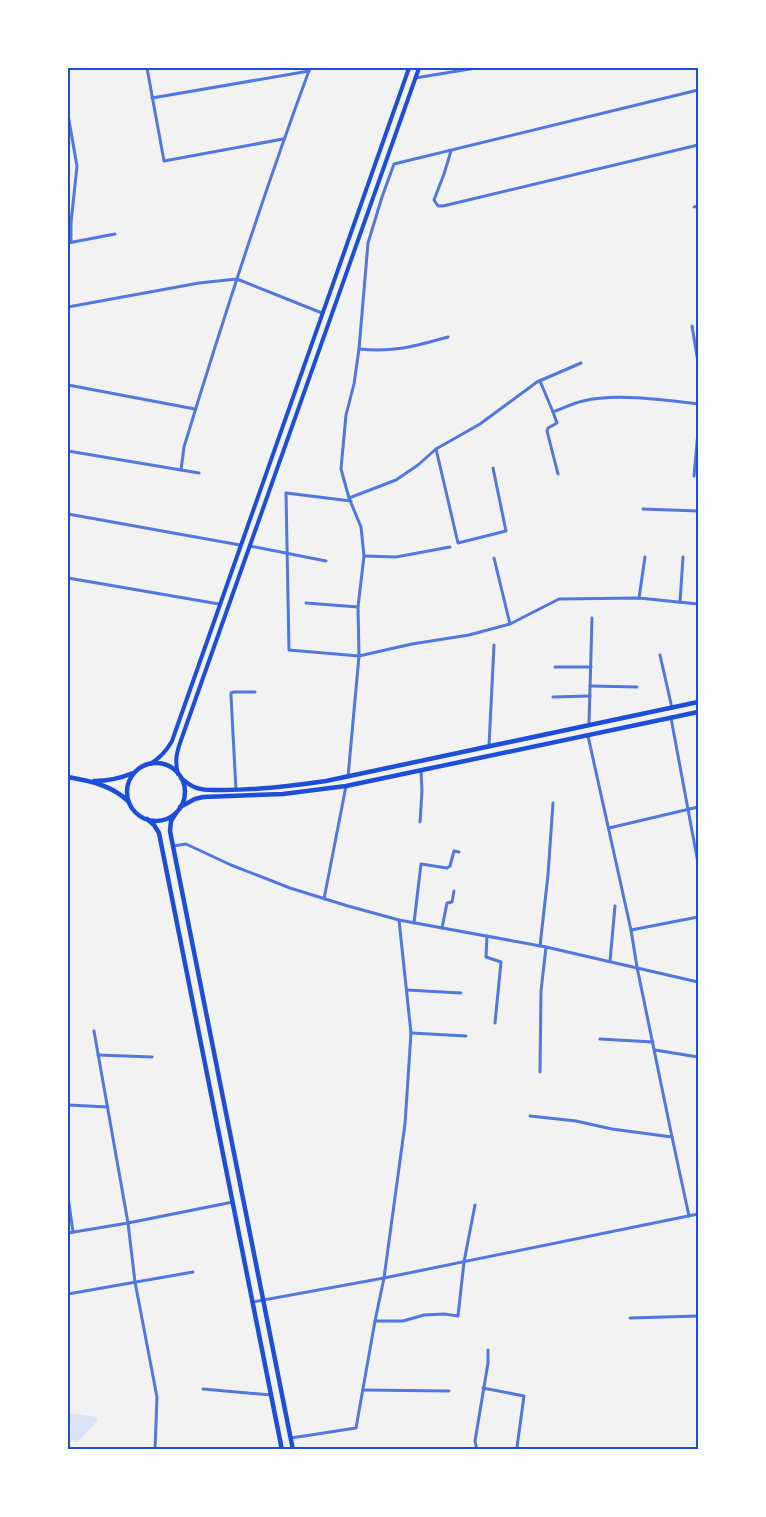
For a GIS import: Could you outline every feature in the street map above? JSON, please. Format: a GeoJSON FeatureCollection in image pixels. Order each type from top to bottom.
{"type":"FeatureCollection","features":[{"type":"Feature","properties":{"kind":"highway"},"geometry":{"type":"LineString","coordinates":[[89,781],[120,779],[141,767],[158,763],[172,769],[189,785],[198,788],[236,790],[304,784],[489,748],[699,702]]}},
{"type":"Feature","properties":{"kind":"highway"},"geometry":{"type":"LineString","coordinates":[[180,807],[195,798],[283,794],[346,786],[699,712]]}},
{"type":"Feature","properties":{"kind":"highway"},"geometry":{"type":"LineString","coordinates":[[128,801],[127,786],[135,772]]}},
{"type":"Feature","properties":{"kind":"highway"},"geometry":{"type":"LineString","coordinates":[[180,776],[184,798],[171,821],[170,831],[293,1449]]}},
{"type":"Feature","properties":{"kind":"highway"},"geometry":{"type":"LineString","coordinates":[[68,777],[89,781],[119,792],[135,812],[154,825],[159,833],[282,1449]]}},
{"type":"Feature","properties":{"kind":"highway"},"geometry":{"type":"LineString","coordinates":[[147,819],[162,820],[176,813]]}},
{"type":"Feature","properties":{"kind":"main road"},"geometry":{"type":"LineString","coordinates":[[150,764],[160,758],[172,741],[409,68]]}},
{"type":"Feature","properties":{"kind":"main road"},"geometry":{"type":"LineString","coordinates":[[180,776],[176,754],[419,68]]}},
{"type":"Feature","properties":{"kind":"street"},"geometry":{"type":"LineString","coordinates":[[147,68],[164,161],[284,139]]}},
{"type":"Feature","properties":{"kind":"street"},"geometry":{"type":"LineString","coordinates":[[415,78],[476,68]]}},
{"type":"Feature","properties":{"kind":"street"},"geometry":{"type":"LineString","coordinates":[[152,98],[310,69]]}},
{"type":"Feature","properties":{"kind":"street"},"geometry":{"type":"LineString","coordinates":[[181,470],[184,447],[237,279],[310,69]]}},
{"type":"Feature","properties":{"kind":"street"},"geometry":{"type":"LineString","coordinates":[[348,777],[359,656],[358,607],[364,556],[361,527],[340,469],[346,416],[359,349],[369,243],[394,164],[699,90]]}},
{"type":"Feature","properties":{"kind":"street"},"geometry":{"type":"LineString","coordinates":[[68,115],[77,166],[69,242],[115,234]]}},
{"type":"Feature","properties":{"kind":"street"},"geometry":{"type":"LineString","coordinates":[[68,144],[73,144]]}},
{"type":"Feature","properties":{"kind":"street"},"geometry":{"type":"LineString","coordinates":[[451,151],[434,200],[438,206],[699,145]]}},
{"type":"Feature","properties":{"kind":"street"},"geometry":{"type":"LineString","coordinates":[[68,307],[199,283],[237,279],[322,313]]}},
{"type":"Feature","properties":{"kind":"street"},"geometry":{"type":"LineString","coordinates":[[692,326],[699,362]]}},
{"type":"Feature","properties":{"kind":"street"},"geometry":{"type":"LineString","coordinates":[[359,349],[409,348],[448,337]]}},
{"type":"Feature","properties":{"kind":"street"},"geometry":{"type":"LineString","coordinates":[[581,363],[540,381],[480,424],[436,449],[396,480],[350,500],[286,493],[289,650],[359,656],[412,644],[469,635],[510,624],[559,598],[639,598],[699,604]]}},
{"type":"Feature","properties":{"kind":"street"},"geometry":{"type":"LineString","coordinates":[[540,381],[557,423],[547,430],[558,474]]}},
{"type":"Feature","properties":{"kind":"street"},"geometry":{"type":"LineString","coordinates":[[68,385],[195,410]]}},
{"type":"Feature","properties":{"kind":"street"},"geometry":{"type":"LineString","coordinates":[[552,412],[582,401],[596,399],[644,399],[699,404]]}},
{"type":"Feature","properties":{"kind":"street"},"geometry":{"type":"LineString","coordinates":[[694,476],[699,432]]}},
{"type":"Feature","properties":{"kind":"street"},"geometry":{"type":"LineString","coordinates":[[436,449],[458,543],[506,531],[493,468]]}},
{"type":"Feature","properties":{"kind":"street"},"geometry":{"type":"LineString","coordinates":[[68,451],[199,473]]}},
{"type":"Feature","properties":{"kind":"street"},"geometry":{"type":"LineString","coordinates":[[643,509],[699,511]]}},
{"type":"Feature","properties":{"kind":"street"},"geometry":{"type":"LineString","coordinates":[[68,514],[240,544]]}},
{"type":"Feature","properties":{"kind":"street"},"geometry":{"type":"LineString","coordinates":[[250,546],[326,561]]}},
{"type":"Feature","properties":{"kind":"street"},"geometry":{"type":"LineString","coordinates":[[364,556],[396,557],[450,547]]}},
{"type":"Feature","properties":{"kind":"street"},"geometry":{"type":"LineString","coordinates":[[639,598],[645,557]]}},
{"type":"Feature","properties":{"kind":"street"},"geometry":{"type":"LineString","coordinates":[[680,602],[683,557]]}},
{"type":"Feature","properties":{"kind":"street"},"geometry":{"type":"LineString","coordinates":[[494,558],[510,624]]}},
{"type":"Feature","properties":{"kind":"street"},"geometry":{"type":"LineString","coordinates":[[68,578],[219,604]]}},
{"type":"Feature","properties":{"kind":"street"},"geometry":{"type":"LineString","coordinates":[[306,603],[358,607]]}},
{"type":"Feature","properties":{"kind":"street"},"geometry":{"type":"LineString","coordinates":[[589,726],[592,618]]}},
{"type":"Feature","properties":{"kind":"street"},"geometry":{"type":"LineString","coordinates":[[489,748],[495,645]]}},
{"type":"Feature","properties":{"kind":"street"},"geometry":{"type":"LineString","coordinates":[[660,655],[672,708]]}},
{"type":"Feature","properties":{"kind":"street"},"geometry":{"type":"LineString","coordinates":[[555,667],[591,667]]}},
{"type":"Feature","properties":{"kind":"street"},"geometry":{"type":"LineString","coordinates":[[590,686],[637,687]]}},
{"type":"Feature","properties":{"kind":"street"},"geometry":{"type":"LineString","coordinates":[[236,790],[231,693],[255,692]]}},
{"type":"Feature","properties":{"kind":"street"},"geometry":{"type":"LineString","coordinates":[[554,697],[590,696]]}},
{"type":"Feature","properties":{"kind":"street"},"geometry":{"type":"LineString","coordinates":[[671,718],[699,863]]}},
{"type":"Feature","properties":{"kind":"street"},"geometry":{"type":"LineString","coordinates":[[588,736],[631,930],[689,1216]]}},
{"type":"Feature","properties":{"kind":"street"},"geometry":{"type":"LineString","coordinates":[[420,822],[422,771]]}},
{"type":"Feature","properties":{"kind":"street"},"geometry":{"type":"LineString","coordinates":[[324,899],[346,786]]}},
{"type":"Feature","properties":{"kind":"street"},"geometry":{"type":"LineString","coordinates":[[540,946],[549,874],[553,803]]}},
{"type":"Feature","properties":{"kind":"street"},"geometry":{"type":"LineString","coordinates":[[609,828],[699,807]]}},
{"type":"Feature","properties":{"kind":"street"},"geometry":{"type":"LineString","coordinates":[[173,846],[186,844],[231,866],[290,888],[399,920],[546,947],[699,982]]}},
{"type":"Feature","properties":{"kind":"street"},"geometry":{"type":"LineString","coordinates":[[414,922],[420,865],[447,868],[450,866],[453,852],[459,852]]}},
{"type":"Feature","properties":{"kind":"street"},"geometry":{"type":"LineString","coordinates":[[442,928],[447,903],[452,903],[454,891]]}},
{"type":"Feature","properties":{"kind":"street"},"geometry":{"type":"LineString","coordinates":[[610,961],[615,906]]}},
{"type":"Feature","properties":{"kind":"street"},"geometry":{"type":"LineString","coordinates":[[631,930],[699,917]]}},
{"type":"Feature","properties":{"kind":"street"},"geometry":{"type":"LineString","coordinates":[[291,1438],[356,1428],[384,1278],[405,1124],[411,1033],[399,920]]}},
{"type":"Feature","properties":{"kind":"street"},"geometry":{"type":"LineString","coordinates":[[488,936],[486,957],[501,962],[495,1023]]}},
{"type":"Feature","properties":{"kind":"street"},"geometry":{"type":"LineString","coordinates":[[540,1072],[541,991],[546,947]]}},
{"type":"Feature","properties":{"kind":"street"},"geometry":{"type":"LineString","coordinates":[[407,990],[461,993]]}},
{"type":"Feature","properties":{"kind":"street"},"geometry":{"type":"LineString","coordinates":[[94,1031],[128,1223],[135,1282],[157,1397],[155,1449]]}},
{"type":"Feature","properties":{"kind":"street"},"geometry":{"type":"LineString","coordinates":[[411,1033],[466,1036]]}},
{"type":"Feature","properties":{"kind":"street"},"geometry":{"type":"LineString","coordinates":[[600,1039],[653,1042]]}},
{"type":"Feature","properties":{"kind":"street"},"geometry":{"type":"LineString","coordinates":[[655,1050],[699,1057]]}},
{"type":"Feature","properties":{"kind":"street"},"geometry":{"type":"LineString","coordinates":[[98,1054],[152,1057]]}},
{"type":"Feature","properties":{"kind":"street"},"geometry":{"type":"LineString","coordinates":[[68,1105],[108,1107]]}},
{"type":"Feature","properties":{"kind":"street"},"geometry":{"type":"LineString","coordinates":[[530,1116],[672,1137]]}},
{"type":"Feature","properties":{"kind":"street"},"geometry":{"type":"LineString","coordinates":[[68,1197],[73,1232]]}},
{"type":"Feature","properties":{"kind":"street"},"geometry":{"type":"LineString","coordinates":[[68,1233],[233,1202]]}},
{"type":"Feature","properties":{"kind":"street"},"geometry":{"type":"LineString","coordinates":[[375,1321],[403,1321],[424,1315],[458,1316],[474,1205]]}},
{"type":"Feature","properties":{"kind":"street"},"geometry":{"type":"LineString","coordinates":[[253,1302],[384,1278],[699,1214]]}},
{"type":"Feature","properties":{"kind":"street"},"geometry":{"type":"LineString","coordinates":[[68,1294],[193,1272]]}},
{"type":"Feature","properties":{"kind":"street"},"geometry":{"type":"LineString","coordinates":[[630,1317],[699,1316]]}},
{"type":"Feature","properties":{"kind":"street"},"geometry":{"type":"LineString","coordinates":[[477,1449],[476,1441],[488,1350]]}},
{"type":"Feature","properties":{"kind":"street"},"geometry":{"type":"LineString","coordinates":[[483,1388],[524,1396],[517,1447]]}},
{"type":"Feature","properties":{"kind":"street"},"geometry":{"type":"LineString","coordinates":[[203,1389],[272,1395]]}},
{"type":"Feature","properties":{"kind":"street"},"geometry":{"type":"LineString","coordinates":[[363,1390],[449,1391]]}},
{"type":"Feature","properties":{"kind":"shaded area"},"geometry":{"type":"Polygon","coordinates":[[[68,1413],[97,1417],[97,1421],[78,1442],[68,1439],[68,1413]]]}}]}
